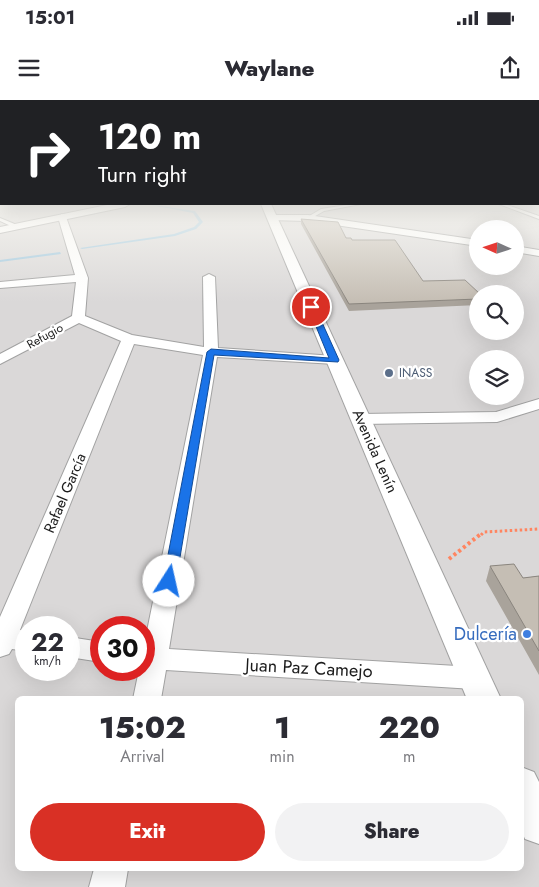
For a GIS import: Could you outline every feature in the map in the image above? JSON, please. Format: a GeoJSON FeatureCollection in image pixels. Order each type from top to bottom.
{"type":"FeatureCollection","features":[{"type":"Feature","properties":{"kind":"street","name":"Refugio"},"geometry":{"type":"LineString","coordinates":[[0,360],[78,318],[82,278],[66,229]]}},
{"type":"Feature","properties":{"kind":"street","name":"Avenida Lenín"},"geometry":{"type":"LineString","coordinates":[[277,229],[479,688]]}},
{"type":"Feature","properties":{"kind":"street"},"geometry":{"type":"LineString","coordinates":[[381,229],[469,242]]}},
{"type":"Feature","properties":{"kind":"street"},"geometry":{"type":"LineString","coordinates":[[524,242],[531,242]]}},
{"type":"Feature","properties":{"kind":"street"},"geometry":{"type":"LineString","coordinates":[[524,250],[539,253]]}},
{"type":"Feature","properties":{"kind":"street"},"geometry":{"type":"LineString","coordinates":[[155,634],[211,352],[209,276]]}},
{"type":"Feature","properties":{"kind":"street"},"geometry":{"type":"LineString","coordinates":[[0,285],[82,278]]}},
{"type":"Feature","properties":{"kind":"street"},"geometry":{"type":"LineString","coordinates":[[78,318],[129,339],[211,352],[335,360]]}},
{"type":"Feature","properties":{"kind":"street","name":"Rafael García"},"geometry":{"type":"LineString","coordinates":[[8,641],[129,339]]}},
{"type":"Feature","properties":{"kind":"street"},"geometry":{"type":"LineString","coordinates":[[361,419],[497,417],[539,404]]}},
{"type":"Feature","properties":{"kind":"street","name":"Juan Paz Camejo"},"geometry":{"type":"LineString","coordinates":[[155,659],[479,688]]}},
{"type":"Feature","properties":{"kind":"street"},"geometry":{"type":"LineString","coordinates":[[148,696],[149,681]]}},
{"type":"Feature","properties":{"kind":"street"},"geometry":{"type":"LineString","coordinates":[[524,791],[539,825]]}},
{"type":"Feature","properties":{"kind":"street"},"geometry":{"type":"LineString","coordinates":[[108,887],[111,871]]}},
{"type":"Feature","properties":{"kind":"path"},"geometry":{"type":"LineString","coordinates":[[429,575],[484,532],[539,529]]}},
{"type":"Feature","properties":{"kind":"shaded area"},"geometry":{"type":"Polygon","coordinates":[[[0,229],[469,229],[469,275],[524,275],[524,229],[539,229],[539,887],[0,887],[0,229]]]}},
{"type":"Feature","properties":{"kind":"building"},"geometry":{"type":"Polygon","coordinates":[[[306,229],[341,229],[346,238],[351,238],[352,240],[395,240],[423,281],[465,280],[470,285],[469,299],[349,304],[306,229]]]}},
{"type":"Feature","properties":{"kind":"building"},"geometry":{"type":"Polygon","coordinates":[[[514,564],[523,578],[539,576],[539,651],[490,566],[514,564]]]}},
{"type":"Feature","properties":{"kind":"waterway"},"geometry":{"type":"LineString","coordinates":[[82,248],[175,235],[193,229]]}},
{"type":"Feature","properties":{"kind":"waterway"},"geometry":{"type":"LineString","coordinates":[[0,261],[60,253]]}},
{"type":"Feature","properties":{"kind":"place","name":"INASS"},"geometry":{"type":"Point","coordinates":[389,373]}},
{"type":"Feature","properties":{"kind":"place","name":"Dulcería"},"geometry":{"type":"Point","coordinates":[527,634]}},
{"type":"Feature","properties":{"kind":"route"},"geometry":{"type":"LineString","coordinates":[[169,581],[211,352],[335,360],[311,307]]}}]}
